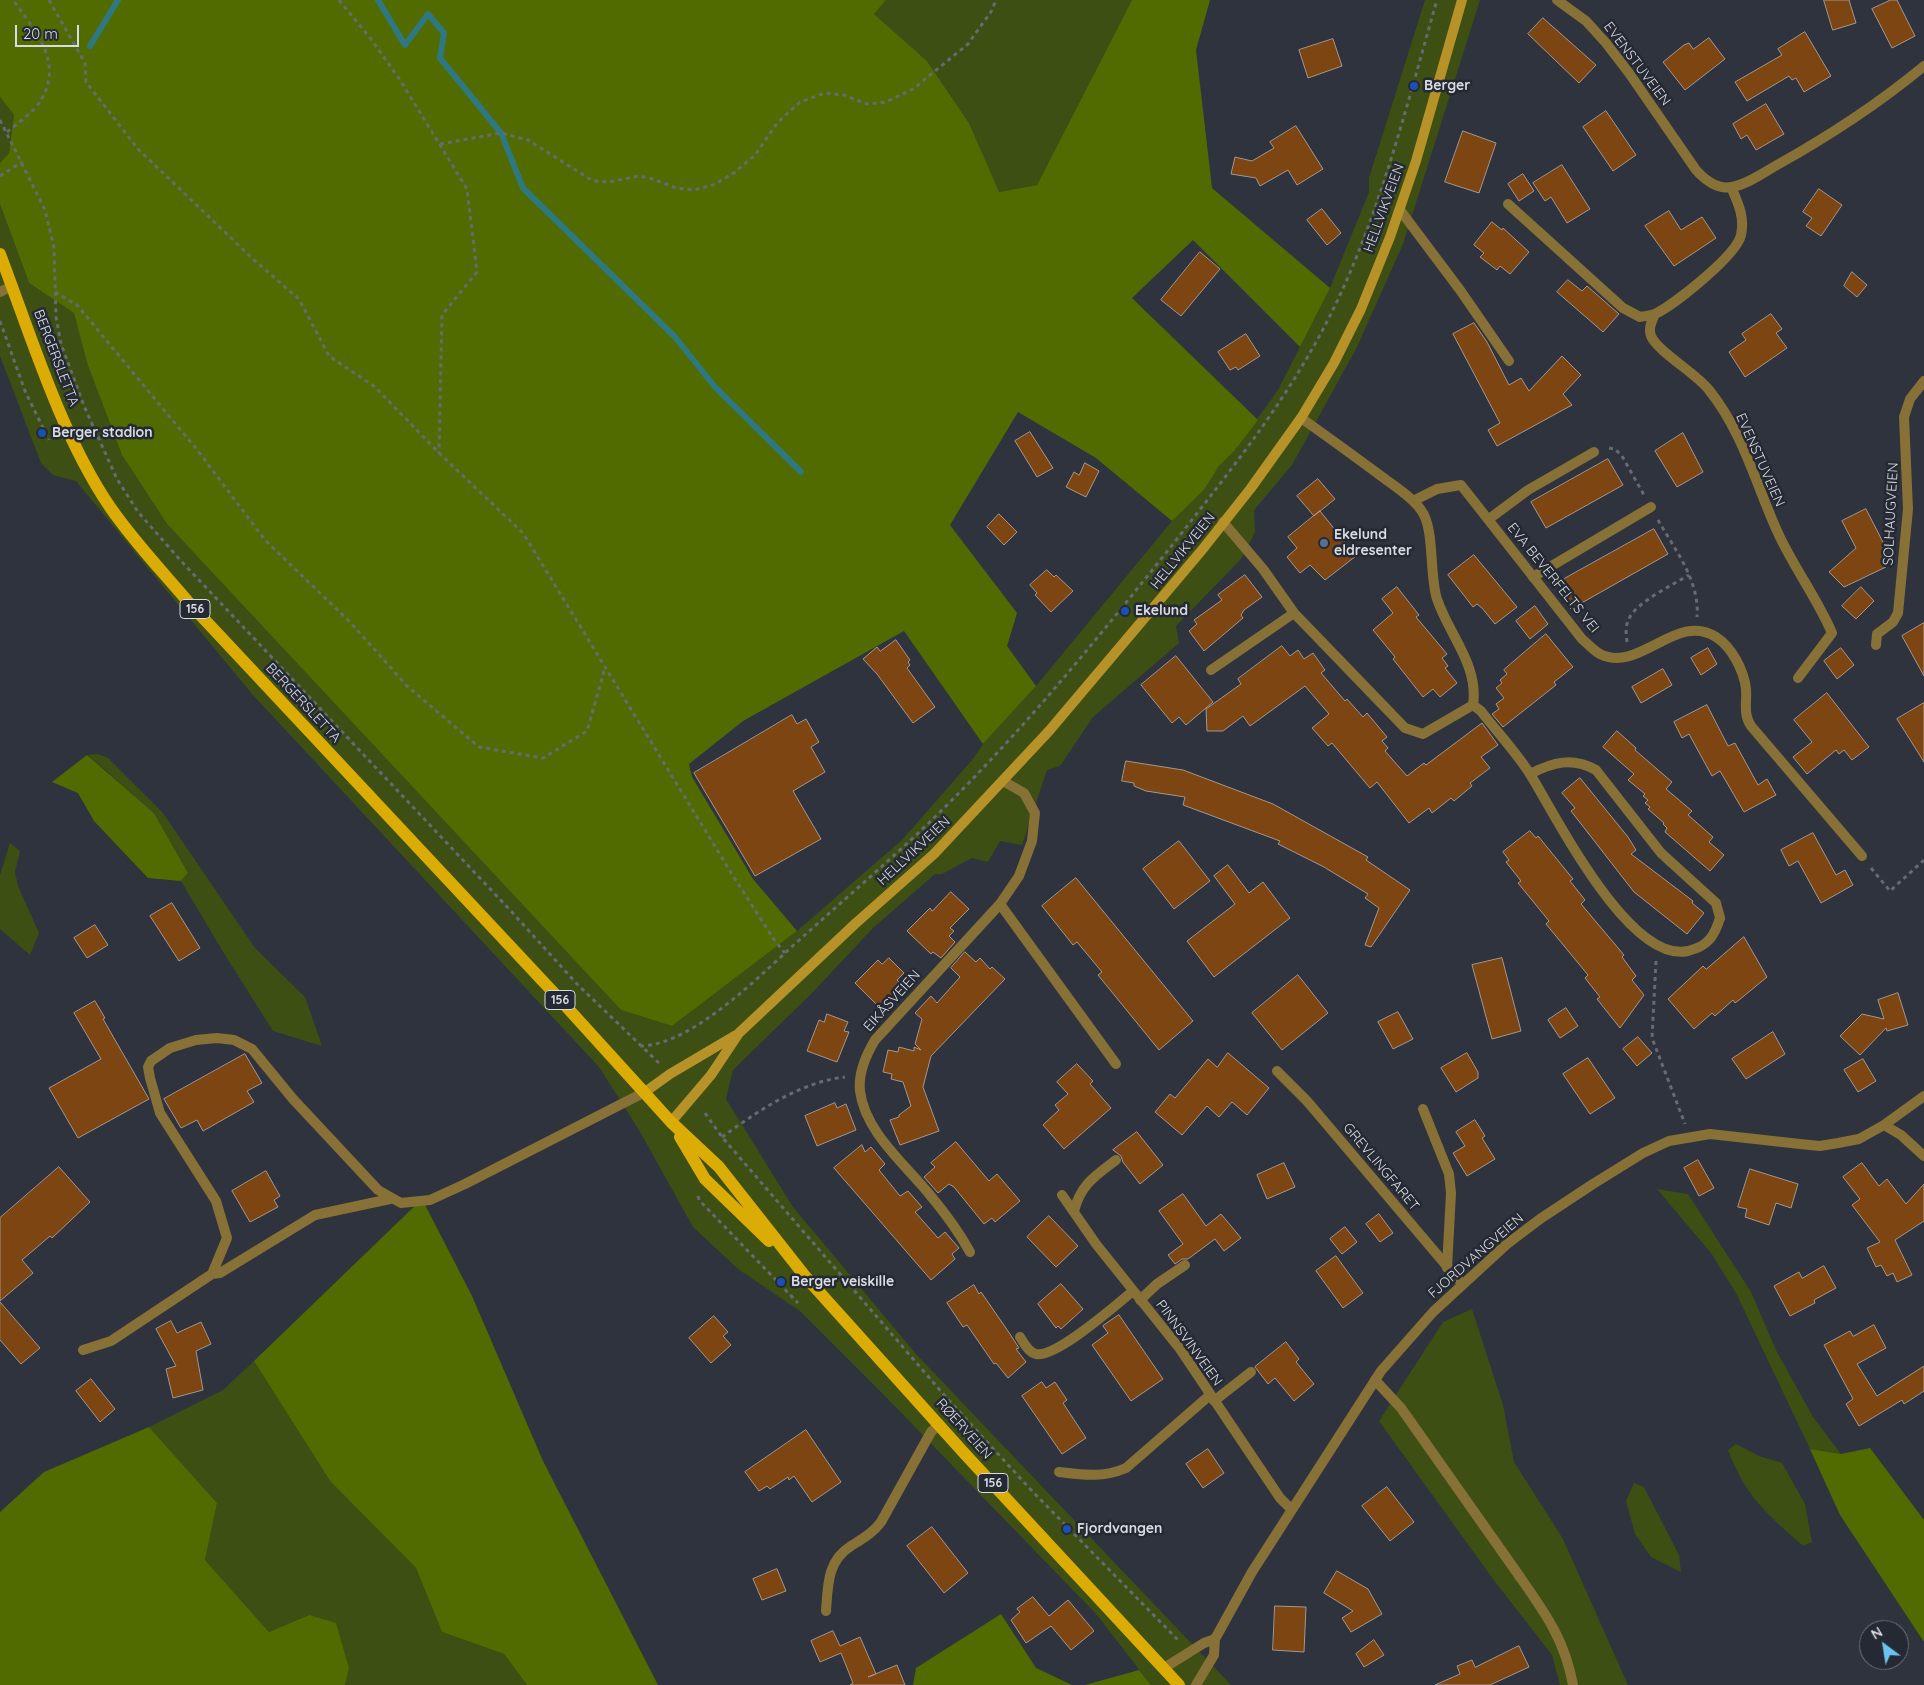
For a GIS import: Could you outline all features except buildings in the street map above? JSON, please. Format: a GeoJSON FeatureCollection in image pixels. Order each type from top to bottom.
{"type":"FeatureCollection","features":[{"type":"Feature","properties":{"kind":"main road","name":"HELLVIKVEIEN"},"geometry":{"type":"LineString","coordinates":[[645,1092],[670,1074],[739,1033],[934,854],[1088,687],[1251,488],[1301,418],[1334,363],[1360,309],[1400,210],[1462,0]]}},
{"type":"Feature","properties":{"kind":"main road","name":"BERGERSLETTA"},"geometry":{"type":"LineString","coordinates":[[0,254],[58,409],[83,460],[110,507],[140,547],[197,611],[645,1092]]}},
{"type":"Feature","properties":{"kind":"main road","name":"HELLVIKVEIEN"},"geometry":{"type":"LineString","coordinates":[[671,1122],[711,1075],[739,1033]]}},
{"type":"Feature","properties":{"kind":"main road","name":"RØERVEIEN"},"geometry":{"type":"LineString","coordinates":[[645,1092],[671,1122],[719,1167],[808,1280]]}},
{"type":"Feature","properties":{"kind":"main road","name":"RØERVEIEN"},"geometry":{"type":"LineString","coordinates":[[671,1122],[705,1179],[808,1280],[1179,1685]]}},
{"type":"Feature","properties":{"kind":"street","name":"EVENSTUVEIEN"},"geometry":{"type":"LineString","coordinates":[[1557,0],[1586,21],[1606,43],[1696,170],[1706,181],[1716,186],[1731,187]]}},
{"type":"Feature","properties":{"kind":"street"},"geometry":{"type":"LineString","coordinates":[[1508,204],[1623,308],[1640,317],[1655,314],[1721,263],[1741,237],[1743,216],[1731,187],[1751,180],[1804,150],[1882,101],[1924,66]]}},
{"type":"Feature","properties":{"kind":"street"},"geometry":{"type":"LineString","coordinates":[[1400,210],[1455,282],[1509,361]]}},
{"type":"Feature","properties":{"kind":"street"},"geometry":{"type":"LineString","coordinates":[[0,292],[12,286]]}},
{"type":"Feature","properties":{"kind":"street","name":"EVENSTUVEIEN"},"geometry":{"type":"LineString","coordinates":[[1655,314],[1650,326],[1651,335],[1663,349],[1702,382],[1722,409],[1747,456],[1777,532],[1822,610],[1832,633],[1798,678]]}},
{"type":"Feature","properties":{"kind":"street","name":"SOLHAUGVEIEN"},"geometry":{"type":"LineString","coordinates":[[1876,645],[1877,634],[1893,622],[1898,613],[1908,509],[1904,417],[1910,399],[1924,381]]}},
{"type":"Feature","properties":{"kind":"street"},"geometry":{"type":"LineString","coordinates":[[1301,418],[1413,501],[1423,511],[1429,534],[1431,574],[1437,600],[1471,672],[1475,693],[1473,705]]}},
{"type":"Feature","properties":{"kind":"street"},"geometry":{"type":"LineString","coordinates":[[1489,519],[1528,490],[1594,452]]}},
{"type":"Feature","properties":{"kind":"street","name":"EVA BEVERFELTS VEI"},"geometry":{"type":"LineString","coordinates":[[1413,501],[1437,489],[1461,485],[1582,639],[1600,654],[1620,658],[1630,656],[1673,636],[1696,630]]}},
{"type":"Feature","properties":{"kind":"street"},"geometry":{"type":"LineString","coordinates":[[1533,577],[1651,507]]}},
{"type":"Feature","properties":{"kind":"street"},"geometry":{"type":"LineString","coordinates":[[1223,522],[1263,569],[1294,613],[1405,728],[1423,734],[1473,705]]}},
{"type":"Feature","properties":{"kind":"street"},"geometry":{"type":"LineString","coordinates":[[1211,670],[1294,613]]}},
{"type":"Feature","properties":{"kind":"street"},"geometry":{"type":"LineString","coordinates":[[1696,630],[1716,636],[1726,646],[1741,671],[1746,690],[1745,708],[1751,726],[1862,856]]}},
{"type":"Feature","properties":{"kind":"street"},"geometry":{"type":"LineString","coordinates":[[1473,705],[1481,711],[1530,774],[1574,850],[1615,909],[1658,946],[1680,952],[1698,948],[1711,941],[1720,918],[1716,903],[1661,853],[1596,770],[1586,764],[1550,764],[1530,774]]}},
{"type":"Feature","properties":{"kind":"street","name":"EIKÅSVEIEN"},"geometry":{"type":"LineString","coordinates":[[970,1252],[931,1196],[875,1129],[862,1104],[860,1075],[867,1053],[875,1040],[1000,904],[1019,876],[1035,825],[1035,813],[1031,802],[1024,793],[1003,781]]}},
{"type":"Feature","properties":{"kind":"street"},"geometry":{"type":"LineString","coordinates":[[1000,904],[1116,1064]]}},
{"type":"Feature","properties":{"kind":"street"},"geometry":{"type":"LineString","coordinates":[[212,1274],[227,1238],[216,1201],[160,1113],[150,1078],[148,1067],[151,1061],[170,1048],[196,1040],[218,1038],[234,1040],[252,1049],[293,1099],[378,1190],[390,1199],[401,1203],[412,1204],[430,1200],[576,1129],[645,1092]]}},
{"type":"Feature","properties":{"kind":"street","name":"GREVLINGFARET"},"geometry":{"type":"LineString","coordinates":[[1277,1071],[1307,1101],[1462,1284]]}},
{"type":"Feature","properties":{"kind":"street","name":"FJORDVANGVEIEN"},"geometry":{"type":"LineString","coordinates":[[1196,1685],[1214,1655],[1215,1639],[1252,1572],[1375,1380],[1434,1312],[1507,1244],[1578,1194],[1643,1153],[1669,1141],[1688,1136],[1732,1136],[1820,1146],[1859,1138],[1884,1125],[1924,1096]]}},
{"type":"Feature","properties":{"kind":"street"},"geometry":{"type":"LineString","coordinates":[[1423,1108],[1449,1174],[1451,1193],[1448,1268]]}},
{"type":"Feature","properties":{"kind":"street"},"geometry":{"type":"LineString","coordinates":[[1884,1125],[1901,1135],[1924,1156]]}},
{"type":"Feature","properties":{"kind":"street"},"geometry":{"type":"LineString","coordinates":[[1074,1211],[1078,1194],[1116,1160]]}},
{"type":"Feature","properties":{"kind":"street","name":"PINNSVINVEIEN"},"geometry":{"type":"LineString","coordinates":[[1062,1195],[1096,1244],[1180,1349],[1280,1498],[1291,1509]]}},
{"type":"Feature","properties":{"kind":"street"},"geometry":{"type":"LineString","coordinates":[[82,1350],[111,1342],[212,1274],[220,1273],[315,1215],[390,1199]]}},
{"type":"Feature","properties":{"kind":"street"},"geometry":{"type":"LineString","coordinates":[[1020,1337],[1033,1353],[1050,1352],[1185,1265]]}},
{"type":"Feature","properties":{"kind":"street"},"geometry":{"type":"LineString","coordinates":[[1058,1472],[1091,1477],[1114,1474],[1126,1468],[1212,1398],[1251,1372]]}},
{"type":"Feature","properties":{"kind":"street"},"geometry":{"type":"LineString","coordinates":[[1375,1380],[1401,1408],[1545,1612],[1563,1646],[1573,1685]]}},
{"type":"Feature","properties":{"kind":"street"},"geometry":{"type":"LineString","coordinates":[[826,1611],[833,1563],[839,1555],[876,1529],[931,1432],[939,1424]]}},
{"type":"Feature","properties":{"kind":"street"},"geometry":{"type":"LineString","coordinates":[[1164,1668],[1190,1651],[1215,1639]]}},
{"type":"Feature","properties":{"kind":"path"},"geometry":{"type":"LineString","coordinates":[[7,132],[41,101],[50,76],[44,44],[14,0]]}},
{"type":"Feature","properties":{"kind":"path"},"geometry":{"type":"LineString","coordinates":[[49,0],[85,64],[86,82],[138,149],[254,260],[299,300],[329,356],[375,387],[439,453],[523,532],[735,879],[775,941],[785,953]]}},
{"type":"Feature","properties":{"kind":"path"},"geometry":{"type":"LineString","coordinates":[[339,0],[371,39],[400,80],[467,189],[477,272],[442,315],[439,453]]}},
{"type":"Feature","properties":{"kind":"path"},"geometry":{"type":"LineString","coordinates":[[440,144],[501,133],[528,140],[593,181],[609,182],[639,176],[676,188],[694,190],[713,185],[734,174],[755,155],[778,122],[800,102],[825,94],[844,95],[867,104],[886,102],[913,88],[968,44],[991,12],[996,0]]}},
{"type":"Feature","properties":{"kind":"path"},"geometry":{"type":"LineString","coordinates":[[640,1046],[655,1046],[697,1025],[785,953],[908,843],[1008,741],[1160,561],[1229,475],[1281,403],[1326,324],[1365,235],[1407,105],[1437,0]]}},
{"type":"Feature","properties":{"kind":"path"},"geometry":{"type":"LineString","coordinates":[[0,120],[45,210],[52,234],[56,317],[64,353],[105,455],[138,512],[182,562],[504,902],[558,964],[640,1046],[661,1064]]}},
{"type":"Feature","properties":{"kind":"path"},"geometry":{"type":"LineString","coordinates":[[0,176],[22,162]]}},
{"type":"Feature","properties":{"kind":"path"},"geometry":{"type":"LineString","coordinates":[[55,292],[77,305],[198,451],[265,540],[350,622],[407,686],[479,747],[543,758],[587,731],[605,667]]}},
{"type":"Feature","properties":{"kind":"path"},"geometry":{"type":"LineString","coordinates":[[0,321],[24,391],[49,440]]}},
{"type":"Feature","properties":{"kind":"path"},"geometry":{"type":"LineString","coordinates":[[1594,452],[1615,449],[1622,456],[1689,575],[1697,595],[1696,630]]}},
{"type":"Feature","properties":{"kind":"path"},"geometry":{"type":"LineString","coordinates":[[1630,656],[1626,629],[1629,618],[1638,607],[1689,575]]}},
{"type":"Feature","properties":{"kind":"path"},"geometry":{"type":"LineString","coordinates":[[1862,856],[1890,891],[1924,860]]}},
{"type":"Feature","properties":{"kind":"path"},"geometry":{"type":"LineString","coordinates":[[1658,946],[1652,1038],[1688,1136]]}},
{"type":"Feature","properties":{"kind":"path"},"geometry":{"type":"LineString","coordinates":[[722,1137],[747,1118],[812,1084],[860,1075]]}},
{"type":"Feature","properties":{"kind":"path"},"geometry":{"type":"LineString","coordinates":[[706,1113],[722,1137],[945,1396],[1066,1526],[1190,1651]]}},
{"type":"Feature","properties":{"kind":"path"},"geometry":{"type":"LineString","coordinates":[[1680,1126],[1690,1124]]}},
{"type":"Feature","properties":{"kind":"path"},"geometry":{"type":"LineString","coordinates":[[696,1190],[699,1200],[798,1303]]}},
{"type":"Feature","properties":{"kind":"path"},"geometry":{"type":"LineString","coordinates":[[1182,1643],[1187,1640]]}},
{"type":"Feature","properties":{"kind":"green space"},"geometry":{"type":"Polygon","coordinates":[[[0,0],[886,0],[874,14],[927,61],[969,123],[999,192],[1037,185],[1132,0],[1210,0],[1196,50],[1212,188],[1330,288],[1300,347],[1193,240],[1132,298],[1258,420],[1235,450],[1219,466],[1204,490],[1172,521],[1096,458],[1018,412],[950,525],[1017,613],[1007,646],[1036,686],[983,744],[904,631],[743,721],[689,764],[692,777],[753,879],[797,931],[672,1026],[621,1010],[167,524],[122,455],[87,363],[74,313],[29,283],[0,204],[0,163],[9,153],[14,115],[0,97],[0,0]]]}},
{"type":"Feature","properties":{"kind":"green space"},"geometry":{"type":"Polygon","coordinates":[[[886,0],[1132,0],[1037,185],[998,192],[969,123],[927,61],[874,14],[886,0]]]}},
{"type":"Feature","properties":{"kind":"green space"},"geometry":{"type":"Polygon","coordinates":[[[1425,0],[1480,0],[1403,244],[1356,349],[1292,465],[1254,510],[1255,532],[1242,558],[1176,626],[1179,643],[1093,717],[1060,766],[1047,770],[1022,845],[1000,841],[988,862],[972,858],[942,874],[935,874],[873,928],[812,993],[733,1070],[726,1099],[793,1207],[916,1354],[1231,1685],[1151,1685],[1097,1615],[800,1311],[738,1269],[693,1227],[639,1130],[599,1067],[252,694],[76,481],[53,475],[41,463],[0,356],[0,204],[29,283],[74,313],[87,363],[122,455],[167,524],[621,1010],[672,1026],[797,931],[902,840],[973,759],[983,744],[1036,686],[1172,521],[1204,490],[1219,466],[1235,450],[1278,390],[1330,288],[1369,192],[1369,178],[1425,0]]]}},
{"type":"Feature","properties":{"kind":"green space"},"geometry":{"type":"Polygon","coordinates":[[[0,97],[14,115],[9,153],[0,163],[0,97]]]}},
{"type":"Feature","properties":{"kind":"green space"},"geometry":{"type":"Polygon","coordinates":[[[98,754],[108,758],[163,813],[255,948],[305,997],[322,1046],[273,1031],[181,881],[188,873],[154,813],[88,755],[98,754]]]}},
{"type":"Feature","properties":{"kind":"green space"},"geometry":{"type":"Polygon","coordinates":[[[87,755],[154,813],[188,873],[181,881],[148,878],[94,821],[78,793],[52,782],[87,755]]]}},
{"type":"Feature","properties":{"kind":"green space"},"geometry":{"type":"Polygon","coordinates":[[[10,843],[20,851],[15,872],[18,886],[39,933],[30,955],[0,929],[0,875],[10,843]]]}},
{"type":"Feature","properties":{"kind":"green space"},"geometry":{"type":"Polygon","coordinates":[[[1657,1189],[1688,1194],[1751,1292],[1776,1350],[1813,1417],[1841,1454],[1810,1449],[1736,1293],[1711,1253],[1657,1189]]]}},
{"type":"Feature","properties":{"kind":"green space"},"geometry":{"type":"Polygon","coordinates":[[[422,1199],[472,1296],[543,1461],[658,1685],[527,1685],[504,1654],[442,1632],[416,1568],[330,1481],[254,1361],[422,1199]]]}},
{"type":"Feature","properties":{"kind":"green space"},"geometry":{"type":"Polygon","coordinates":[[[1472,1309],[1503,1405],[1514,1462],[1563,1539],[1628,1685],[1560,1685],[1552,1655],[1493,1579],[1379,1421],[1443,1322],[1472,1309]]]}},
{"type":"Feature","properties":{"kind":"green space"},"geometry":{"type":"Polygon","coordinates":[[[254,1361],[330,1481],[416,1568],[442,1632],[504,1654],[527,1685],[345,1685],[349,1667],[309,1615],[269,1632],[205,1560],[217,1503],[149,1427],[223,1390],[254,1361]]]}},
{"type":"Feature","properties":{"kind":"green space"},"geometry":{"type":"Polygon","coordinates":[[[149,1427],[217,1503],[205,1560],[269,1632],[309,1615],[336,1623],[349,1668],[345,1685],[0,1685],[0,1512],[44,1472],[149,1427]]]}},
{"type":"Feature","properties":{"kind":"green space"},"geometry":{"type":"Polygon","coordinates":[[[1736,1444],[1759,1456],[1782,1463],[1805,1504],[1812,1542],[1803,1546],[1758,1503],[1742,1480],[1728,1450],[1736,1444]]]}},
{"type":"Feature","properties":{"kind":"green space"},"geometry":{"type":"Polygon","coordinates":[[[1870,1448],[1924,1520],[1924,1642],[1840,1515],[1810,1449],[1841,1454],[1870,1448]]]}},
{"type":"Feature","properties":{"kind":"green space"},"geometry":{"type":"Polygon","coordinates":[[[1634,1483],[1644,1487],[1679,1555],[1681,1572],[1651,1557],[1635,1534],[1626,1501],[1634,1483]]]}},
{"type":"Feature","properties":{"kind":"green space"},"geometry":{"type":"Polygon","coordinates":[[[1001,1614],[1036,1668],[1072,1685],[913,1685],[916,1668],[1001,1614]]]}},
{"type":"Feature","properties":{"kind":"green space"},"geometry":{"type":"Polygon","coordinates":[[[1139,1670],[1151,1685],[1085,1685],[1139,1670]]]}},
{"type":"Feature","properties":{"kind":"waterway"},"geometry":{"type":"LineString","coordinates":[[90,46],[118,0]]}},
{"type":"Feature","properties":{"kind":"waterway"},"geometry":{"type":"LineString","coordinates":[[378,0],[405,45],[428,14],[444,33],[440,58],[501,133],[523,188],[675,337],[715,387],[801,472]]}},
{"type":"Feature","properties":{"kind":"place","name":"Berger"},"geometry":{"type":"Point","coordinates":[1414,86]}},
{"type":"Feature","properties":{"kind":"place","name":"Berger stadion"},"geometry":{"type":"Point","coordinates":[42,433]}},
{"type":"Feature","properties":{"kind":"place","name":"Ekelund eldresenter"},"geometry":{"type":"Point","coordinates":[1324,543]}},
{"type":"Feature","properties":{"kind":"place","name":"Ekelund"},"geometry":{"type":"Point","coordinates":[1125,611]}},
{"type":"Feature","properties":{"kind":"place","name":"Berger veiskille"},"geometry":{"type":"Point","coordinates":[781,1282]}},
{"type":"Feature","properties":{"kind":"place","name":"Fjordvangen"},"geometry":{"type":"Point","coordinates":[1067,1529]}}]}
